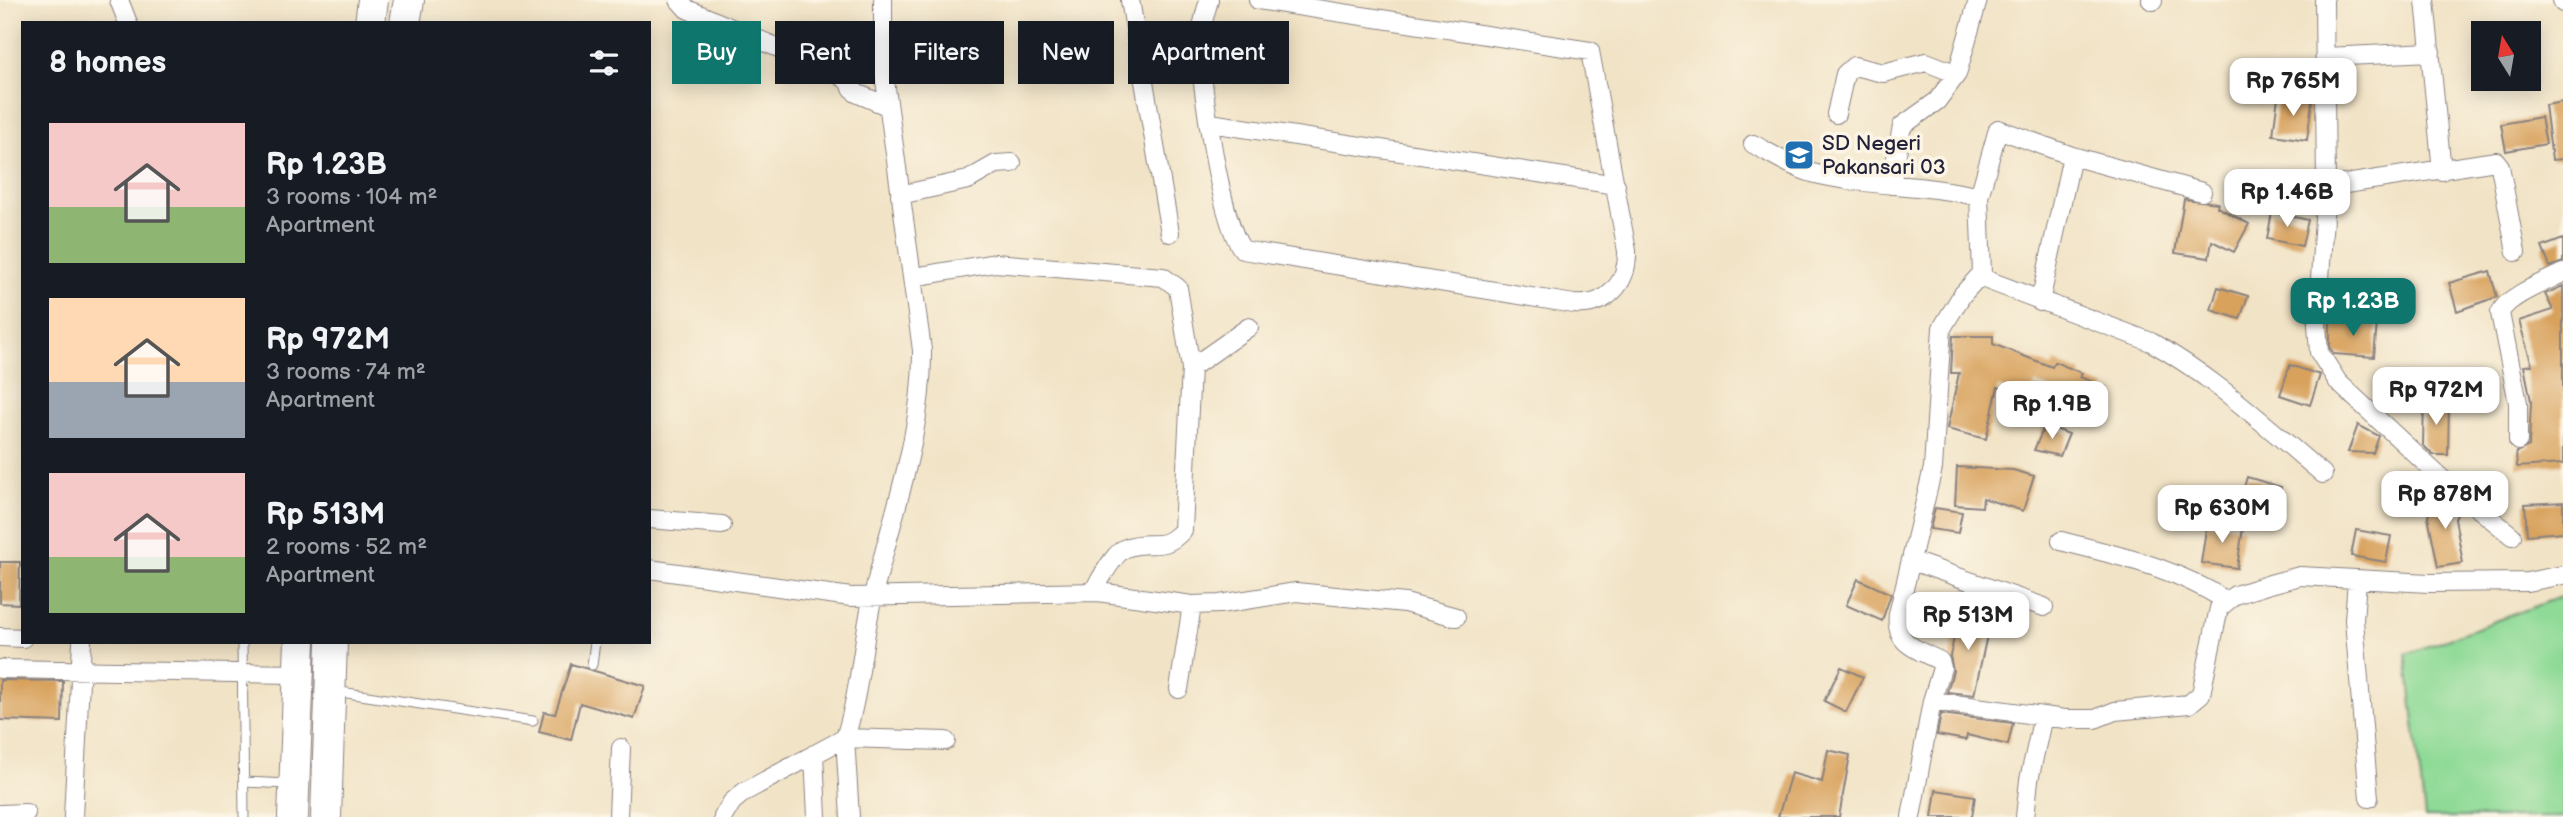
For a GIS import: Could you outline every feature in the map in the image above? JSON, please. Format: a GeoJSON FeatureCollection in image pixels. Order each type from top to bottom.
{"type":"FeatureCollection","features":[{"type":"Feature","properties":{"kind":"main road"},"geometry":{"type":"LineString","coordinates":[[370,21],[373,0]]}},
{"type":"Feature","properties":{"kind":"main road"},"geometry":{"type":"LineString","coordinates":[[405,21],[409,0]]}},
{"type":"Feature","properties":{"kind":"main road"},"geometry":{"type":"LineString","coordinates":[[293,817],[300,644]]}},
{"type":"Feature","properties":{"kind":"main road"},"geometry":{"type":"LineString","coordinates":[[326,817],[332,644]]}},
{"type":"Feature","properties":{"kind":"main road"},"geometry":{"type":"LineString","coordinates":[[298,674],[331,682]]}},
{"type":"Feature","properties":{"kind":"street"},"geometry":{"type":"LineString","coordinates":[[119,0],[127,21]]}},
{"type":"Feature","properties":{"kind":"street"},"geometry":{"type":"LineString","coordinates":[[679,0],[687,9],[830,70],[846,79],[856,93],[887,106]]}},
{"type":"Feature","properties":{"kind":"street"},"geometry":{"type":"LineString","coordinates":[[850,817],[845,738],[872,598],[916,430],[922,384],[914,277],[887,106],[883,66],[883,0]]}},
{"type":"Feature","properties":{"kind":"street"},"geometry":{"type":"LineString","coordinates":[[1130,0],[1170,233]]}},
{"type":"Feature","properties":{"kind":"street"},"geometry":{"type":"LineString","coordinates":[[1209,0],[1202,19],[1200,46],[1210,123],[1223,190],[1236,238],[1243,250],[1585,305],[1606,297],[1626,272],[1627,251],[1595,64],[1587,49],[1258,0]]}},
{"type":"Feature","properties":{"kind":"street"},"geometry":{"type":"LineString","coordinates":[[1891,185],[1902,126],[1937,101],[1957,74],[1978,0]]}},
{"type":"Feature","properties":{"kind":"street"},"geometry":{"type":"LineString","coordinates":[[2324,0],[2326,187],[2317,325],[2319,352],[2338,382],[2440,477],[2512,536]]}},
{"type":"Feature","properties":{"kind":"street"},"geometry":{"type":"LineString","coordinates":[[2425,0],[2442,171]]}},
{"type":"Feature","properties":{"kind":"street"},"geometry":{"type":"LineString","coordinates":[[2326,57],[2431,52]]}},
{"type":"Feature","properties":{"kind":"street"},"geometry":{"type":"LineString","coordinates":[[1836,114],[1845,74],[1854,66],[1883,73],[1926,62],[1957,74]]}},
{"type":"Feature","properties":{"kind":"street"},"geometry":{"type":"LineString","coordinates":[[1210,123],[1616,185]]}},
{"type":"Feature","properties":{"kind":"street"},"geometry":{"type":"LineString","coordinates":[[1911,817],[1941,664],[1911,648],[1897,630],[1898,614],[1933,468],[1942,328],[1962,295],[1979,277],[1982,254],[1979,197],[1998,129],[2072,156],[2202,192]]}},
{"type":"Feature","properties":{"kind":"street"},"geometry":{"type":"LineString","coordinates":[[1753,144],[1812,173],[1891,185],[1950,190],[1979,197]]}},
{"type":"Feature","properties":{"kind":"street"},"geometry":{"type":"LineString","coordinates":[[2040,302],[2072,156]]}},
{"type":"Feature","properties":{"kind":"street"},"geometry":{"type":"LineString","coordinates":[[2326,187],[2496,162],[2500,166],[2516,252]]}},
{"type":"Feature","properties":{"kind":"street"},"geometry":{"type":"LineString","coordinates":[[900,195],[968,180],[996,163],[1012,163]]}},
{"type":"Feature","properties":{"kind":"street"},"geometry":{"type":"LineString","coordinates":[[914,277],[995,263],[1163,277],[1178,288],[1191,368],[1183,530],[1170,543],[1138,545],[1119,552],[1092,592]]}},
{"type":"Feature","properties":{"kind":"street"},"geometry":{"type":"LineString","coordinates":[[2518,441],[2518,403],[2500,313],[2503,306],[2528,290],[2563,273]]}},
{"type":"Feature","properties":{"kind":"street"},"geometry":{"type":"LineString","coordinates":[[1979,277],[2151,342],[2175,355],[2218,386],[2323,474]]}},
{"type":"Feature","properties":{"kind":"street"},"geometry":{"type":"LineString","coordinates":[[1191,368],[1249,327]]}},
{"type":"Feature","properties":{"kind":"street"},"geometry":{"type":"LineString","coordinates":[[651,519],[722,525]]}},
{"type":"Feature","properties":{"kind":"street"},"geometry":{"type":"LineString","coordinates":[[2061,541],[2141,560],[2191,579],[2225,600]]}},
{"type":"Feature","properties":{"kind":"street"},"geometry":{"type":"LineString","coordinates":[[1912,561],[2044,607]]}},
{"type":"Feature","properties":{"kind":"street"},"geometry":{"type":"LineString","coordinates":[[651,569],[833,596],[872,598],[1092,592],[1192,605],[1220,604],[1296,592],[1332,593],[1405,603],[1456,617]]}},
{"type":"Feature","properties":{"kind":"street"},"geometry":{"type":"LineString","coordinates":[[1932,701],[2043,716],[2095,719],[2115,711],[2195,702],[2201,694],[2216,621],[2225,600],[2300,576],[2357,580],[2527,582],[2563,575]]}},
{"type":"Feature","properties":{"kind":"street"},"geometry":{"type":"LineString","coordinates":[[2357,580],[2354,620],[2369,798]]}},
{"type":"Feature","properties":{"kind":"street"},"geometry":{"type":"LineString","coordinates":[[1179,689],[1192,605]]}},
{"type":"Feature","properties":{"kind":"street"},"geometry":{"type":"LineString","coordinates":[[0,637],[21,638]]}},
{"type":"Feature","properties":{"kind":"street"},"geometry":{"type":"LineString","coordinates":[[73,817],[83,670],[82,644]]}},
{"type":"Feature","properties":{"kind":"street"},"geometry":{"type":"LineString","coordinates":[[0,668],[298,674]]}},
{"type":"Feature","properties":{"kind":"street"},"geometry":{"type":"LineString","coordinates":[[2025,817],[2029,780],[2043,716]]}},
{"type":"Feature","properties":{"kind":"street"},"geometry":{"type":"LineString","coordinates":[[723,817],[732,802],[744,792],[845,738],[946,741]]}},
{"type":"Feature","properties":{"kind":"street"},"geometry":{"type":"LineString","coordinates":[[618,817],[621,748]]}},
{"type":"Feature","properties":{"kind":"street"},"geometry":{"type":"LineString","coordinates":[[814,754],[817,817]]}},
{"type":"Feature","properties":{"kind":"street"},"geometry":{"type":"LineString","coordinates":[[0,814],[26,814]]}},
{"type":"Feature","properties":{"kind":"lane"},"geometry":{"type":"LineString","coordinates":[[242,644],[244,817]]}},
{"type":"Feature","properties":{"kind":"lane"},"geometry":{"type":"LineString","coordinates":[[592,665],[595,644]]}},
{"type":"Feature","properties":{"kind":"lane"},"geometry":{"type":"LineString","coordinates":[[331,682],[533,721]]}},
{"type":"Feature","properties":{"kind":"lane"},"geometry":{"type":"LineString","coordinates":[[245,782],[294,784]]}},
{"type":"Feature","properties":{"kind":"green space"},"geometry":{"type":"Polygon","coordinates":[[[2563,596],[2563,817],[2425,817],[2406,654],[2563,596]]]}},
{"type":"Feature","properties":{"kind":"building"},"geometry":{"type":"Polygon","coordinates":[[[2278,97],[2312,101],[2307,140],[2273,135],[2278,97]]]}},
{"type":"Feature","properties":{"kind":"building"},"geometry":{"type":"Polygon","coordinates":[[[2563,102],[2563,159],[2552,160],[2545,105],[2563,102]]]}},
{"type":"Feature","properties":{"kind":"building"},"geometry":{"type":"Polygon","coordinates":[[[2541,117],[2546,144],[2506,151],[2501,124],[2541,117]]]}},
{"type":"Feature","properties":{"kind":"building"},"geometry":{"type":"Polygon","coordinates":[[[2184,199],[2218,203],[2217,207],[2249,224],[2234,252],[2212,241],[2209,258],[2175,253],[2184,199]]]}},
{"type":"Feature","properties":{"kind":"building"},"geometry":{"type":"Polygon","coordinates":[[[2272,212],[2308,220],[2302,246],[2267,239],[2272,212]]]}},
{"type":"Feature","properties":{"kind":"building"},"geometry":{"type":"Polygon","coordinates":[[[2563,239],[2563,262],[2550,267],[2542,247],[2563,239]]]}},
{"type":"Feature","properties":{"kind":"building"},"geometry":{"type":"Polygon","coordinates":[[[2490,271],[2497,297],[2457,311],[2449,283],[2490,271]]]}},
{"type":"Feature","properties":{"kind":"building"},"geometry":{"type":"Polygon","coordinates":[[[2563,286],[2563,464],[2517,467],[2516,452],[2529,446],[2531,401],[2524,366],[2532,365],[2519,321],[2553,310],[2545,294],[2563,286]]]}},
{"type":"Feature","properties":{"kind":"building"},"geometry":{"type":"Polygon","coordinates":[[[2218,287],[2248,296],[2240,319],[2211,310],[2218,287]]]}},
{"type":"Feature","properties":{"kind":"building"},"geometry":{"type":"Polygon","coordinates":[[[2330,320],[2377,323],[2374,357],[2334,354],[2330,348],[2330,320]]]}},
{"type":"Feature","properties":{"kind":"building"},"geometry":{"type":"Polygon","coordinates":[[[1953,336],[1993,336],[1993,344],[2052,367],[2055,362],[2082,373],[2080,377],[2106,387],[2092,423],[2071,415],[2077,400],[2036,383],[2030,399],[1998,387],[1986,439],[1947,429],[1959,373],[1951,373],[1953,336]]]}},
{"type":"Feature","properties":{"kind":"building"},"geometry":{"type":"Polygon","coordinates":[[[2290,365],[2320,375],[2310,405],[2280,395],[2290,365]]]}},
{"type":"Feature","properties":{"kind":"building"},"geometry":{"type":"Polygon","coordinates":[[[2424,400],[2449,401],[2448,455],[2433,455],[2423,445],[2424,400]]]}},
{"type":"Feature","properties":{"kind":"building"},"geometry":{"type":"Polygon","coordinates":[[[2045,425],[2069,434],[2060,456],[2034,450],[2045,425]]]}},
{"type":"Feature","properties":{"kind":"building"},"geometry":{"type":"Polygon","coordinates":[[[2358,425],[2379,436],[2373,453],[2348,452],[2358,425]]]}},
{"type":"Feature","properties":{"kind":"building"},"geometry":{"type":"Polygon","coordinates":[[[1957,467],[2013,470],[2034,476],[2023,511],[1983,498],[1982,507],[1955,505],[1957,467]]]}},
{"type":"Feature","properties":{"kind":"building"},"geometry":{"type":"Polygon","coordinates":[[[2247,477],[2281,487],[2271,527],[2235,518],[2247,477]]]}},
{"type":"Feature","properties":{"kind":"building"},"geometry":{"type":"Polygon","coordinates":[[[2439,491],[2460,508],[2455,519],[2463,563],[2438,567],[2428,516],[2439,491]]]}},
{"type":"Feature","properties":{"kind":"building"},"geometry":{"type":"Polygon","coordinates":[[[2563,502],[2563,532],[2527,535],[2525,504],[2563,502]]]}},
{"type":"Feature","properties":{"kind":"building"},"geometry":{"type":"Polygon","coordinates":[[[1935,508],[1962,512],[1958,533],[1930,529],[1935,508]]]}},
{"type":"Feature","properties":{"kind":"building"},"geometry":{"type":"Polygon","coordinates":[[[2207,523],[2243,528],[2237,568],[2201,563],[2207,523]]]}},
{"type":"Feature","properties":{"kind":"building"},"geometry":{"type":"Polygon","coordinates":[[[2356,530],[2391,536],[2386,562],[2351,556],[2356,530]]]}},
{"type":"Feature","properties":{"kind":"building"},"geometry":{"type":"Polygon","coordinates":[[[0,562],[20,562],[19,604],[0,603],[0,562]]]}},
{"type":"Feature","properties":{"kind":"building"},"geometry":{"type":"Polygon","coordinates":[[[1858,579],[1891,594],[1882,621],[1846,605],[1858,579]]]}},
{"type":"Feature","properties":{"kind":"building"},"geometry":{"type":"Polygon","coordinates":[[[1960,611],[1991,617],[1974,695],[1947,692],[1953,671],[1950,656],[1960,611]]]}},
{"type":"Feature","properties":{"kind":"building"},"geometry":{"type":"Polygon","coordinates":[[[571,664],[645,686],[634,719],[580,703],[571,740],[539,732],[544,712],[555,714],[571,664]]]}},
{"type":"Feature","properties":{"kind":"building"},"geometry":{"type":"Polygon","coordinates":[[[1841,667],[1863,677],[1846,712],[1824,701],[1841,667]]]}},
{"type":"Feature","properties":{"kind":"building"},"geometry":{"type":"Polygon","coordinates":[[[0,680],[63,681],[62,722],[0,720],[0,680]]]}},
{"type":"Feature","properties":{"kind":"building"},"geometry":{"type":"Polygon","coordinates":[[[1941,714],[2013,723],[2008,745],[1967,735],[1966,740],[1937,735],[1941,714]]]}},
{"type":"Feature","properties":{"kind":"building"},"geometry":{"type":"Polygon","coordinates":[[[1828,750],[1850,755],[1839,817],[1778,817],[1791,773],[1822,782],[1828,750]]]}},
{"type":"Feature","properties":{"kind":"building"},"geometry":{"type":"Polygon","coordinates":[[[1936,790],[1975,796],[1972,817],[1932,817],[1936,790]]]}},
{"type":"Feature","properties":{"kind":"place","name":"SD Negeri Pakansari 03"},"geometry":{"type":"Point","coordinates":[1799,155]}}]}
